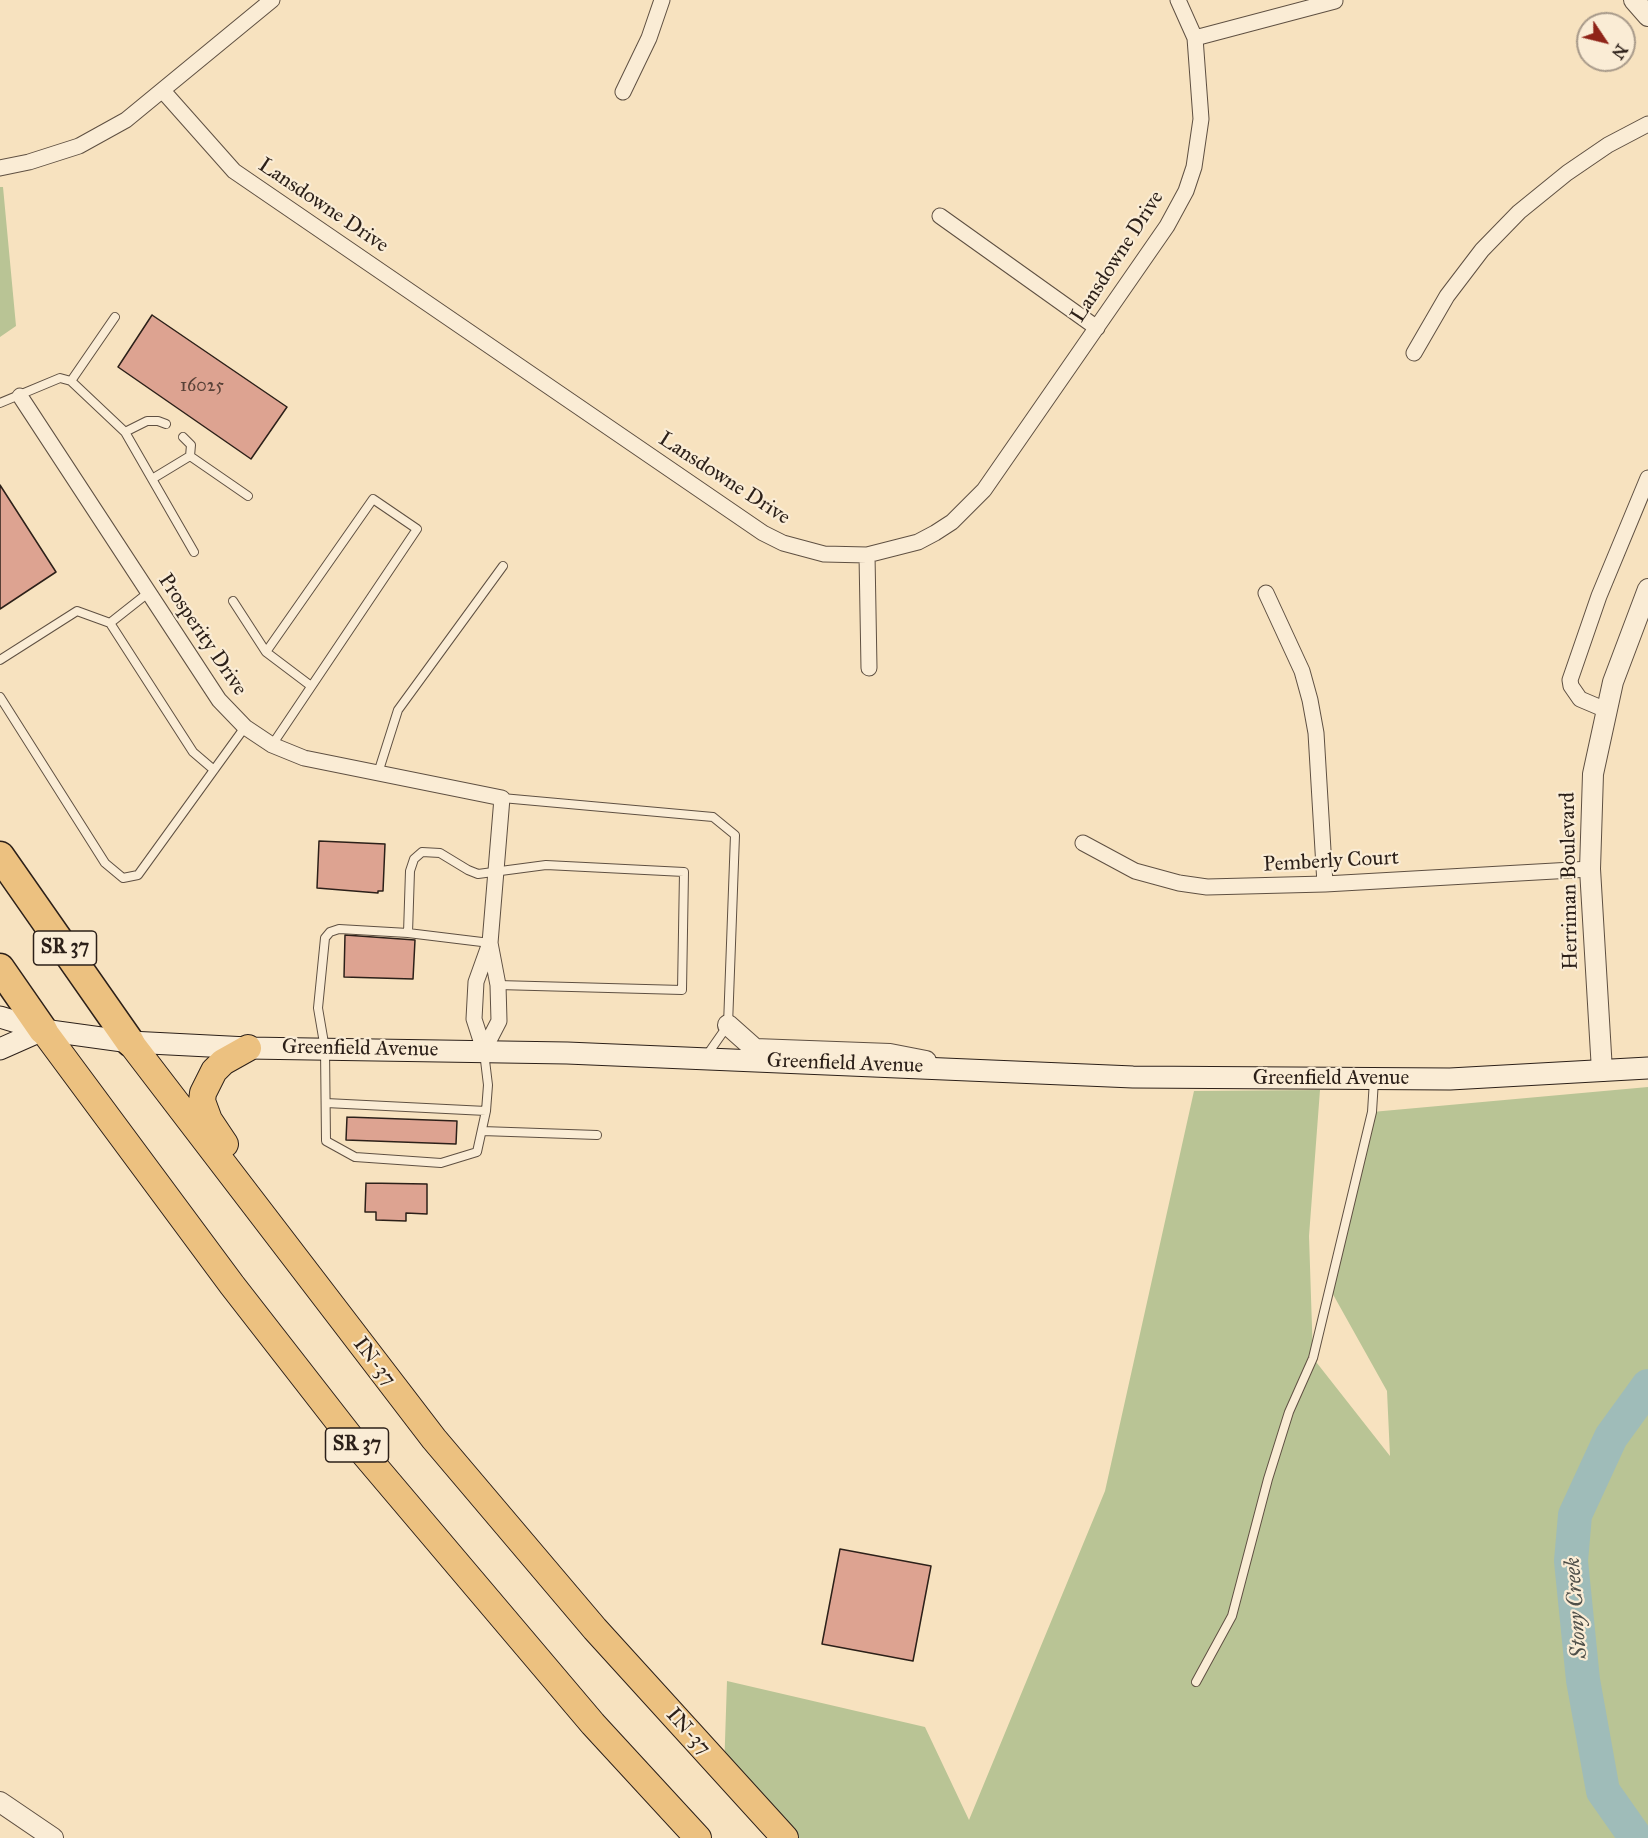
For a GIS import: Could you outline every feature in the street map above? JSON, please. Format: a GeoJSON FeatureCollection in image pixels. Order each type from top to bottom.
{"type":"FeatureCollection","features":[{"type":"Feature","properties":{"kind":"highway","name":"IN-37"},"geometry":{"type":"LineString","coordinates":[[0,856],[130,1042],[434,1439],[595,1629],[785,1838]]}},
{"type":"Feature","properties":{"kind":"highway","name":"SR 37"},"geometry":{"type":"LineString","coordinates":[[0,968],[181,1219],[355,1443],[593,1724],[698,1838]]}},
{"type":"Feature","properties":{"kind":"highway"},"geometry":{"type":"LineString","coordinates":[[248,1048],[223,1062],[209,1077],[202,1101],[209,1120],[234,1157],[432,1412],[434,1439]]}},
{"type":"Feature","properties":{"kind":"main road","name":"Greenfield Avenue"},"geometry":{"type":"LineString","coordinates":[[0,1017],[43,1030],[130,1042],[248,1048],[484,1050],[1133,1077],[1450,1079],[1648,1068]]}},
{"type":"Feature","properties":{"kind":"main road"},"geometry":{"type":"LineString","coordinates":[[0,1049],[43,1030]]}},
{"type":"Feature","properties":{"kind":"street"},"geometry":{"type":"LineString","coordinates":[[0,168],[29,162],[80,146],[126,120],[272,0]]}},
{"type":"Feature","properties":{"kind":"street"},"geometry":{"type":"LineString","coordinates":[[623,92],[649,38],[662,0]]}},
{"type":"Feature","properties":{"kind":"street","name":"Lansdowne Drive"},"geometry":{"type":"LineString","coordinates":[[164,91],[234,171],[763,533],[783,543],[824,554],[867,555],[918,542],[935,533],[966,509],[984,490],[1167,226],[1186,191],[1198,147],[1202,119],[1195,38],[1178,0]]}},
{"type":"Feature","properties":{"kind":"street"},"geometry":{"type":"LineString","coordinates":[[1634,0],[1648,16]]}},
{"type":"Feature","properties":{"kind":"street"},"geometry":{"type":"LineString","coordinates":[[1195,38],[1335,1]]}},
{"type":"Feature","properties":{"kind":"street"},"geometry":{"type":"LineString","coordinates":[[1414,353],[1448,296],[1482,250],[1519,212],[1550,186],[1608,145],[1648,124]]}},
{"type":"Feature","properties":{"kind":"street"},"geometry":{"type":"LineString","coordinates":[[940,216],[1097,328]]}},
{"type":"Feature","properties":{"kind":"street","name":"Prosperity Drive"},"geometry":{"type":"LineString","coordinates":[[20,396],[219,700],[245,727],[272,745],[304,758],[502,798]]}},
{"type":"Feature","properties":{"kind":"street"},"geometry":{"type":"LineString","coordinates":[[1606,710],[1580,699],[1571,686],[1570,680],[1599,596],[1648,478]]}},
{"type":"Feature","properties":{"kind":"street"},"geometry":{"type":"LineString","coordinates":[[867,555],[869,668]]}},
{"type":"Feature","properties":{"kind":"street","name":"Herriman Boulevard"},"geometry":{"type":"LineString","coordinates":[[1602,1071],[1590,869],[1593,774],[1606,710],[1622,656],[1648,589]]}},
{"type":"Feature","properties":{"kind":"street"},"geometry":{"type":"LineString","coordinates":[[1266,593],[1302,671],[1310,700],[1316,733],[1325,884]]}},
{"type":"Feature","properties":{"kind":"street"},"geometry":{"type":"LineString","coordinates":[[484,1050],[474,1019],[476,982],[490,943],[502,798]]}},
{"type":"Feature","properties":{"kind":"street","name":"Pemberly Court"},"geometry":{"type":"LineString","coordinates":[[1083,843],[1135,871],[1179,883],[1245,888],[1590,869]]}},
{"type":"Feature","properties":{"kind":"street"},"geometry":{"type":"LineString","coordinates":[[484,1050],[499,1021],[498,985],[490,943]]}},
{"type":"Feature","properties":{"kind":"street"},"geometry":{"type":"LineString","coordinates":[[728,1025],[755,1049],[890,1054],[964,1069]]}},
{"type":"Feature","properties":{"kind":"street"},"geometry":{"type":"LineString","coordinates":[[0,1802],[53,1838]]}},
{"type":"Feature","properties":{"kind":"lane"},"geometry":{"type":"LineString","coordinates":[[71,381],[115,317]]}},
{"type":"Feature","properties":{"kind":"lane"},"geometry":{"type":"LineString","coordinates":[[0,403],[60,378],[71,381],[125,432],[194,552]]}},
{"type":"Feature","properties":{"kind":"lane"},"geometry":{"type":"LineString","coordinates":[[125,432],[147,421],[166,424]]}},
{"type":"Feature","properties":{"kind":"lane"},"geometry":{"type":"LineString","coordinates":[[183,437],[191,445],[190,456]]}},
{"type":"Feature","properties":{"kind":"lane"},"geometry":{"type":"LineString","coordinates":[[152,479],[190,456]]}},
{"type":"Feature","properties":{"kind":"lane"},"geometry":{"type":"LineString","coordinates":[[190,456],[248,496]]}},
{"type":"Feature","properties":{"kind":"lane"},"geometry":{"type":"LineString","coordinates":[[266,652],[373,499],[417,529],[272,745]]}},
{"type":"Feature","properties":{"kind":"lane"},"geometry":{"type":"LineString","coordinates":[[378,773],[398,710],[503,566]]}},
{"type":"Feature","properties":{"kind":"lane"},"geometry":{"type":"LineString","coordinates":[[110,623],[148,593]]}},
{"type":"Feature","properties":{"kind":"lane"},"geometry":{"type":"LineString","coordinates":[[233,601],[266,652],[311,686]]}},
{"type":"Feature","properties":{"kind":"lane"},"geometry":{"type":"LineString","coordinates":[[1,657],[77,611],[110,623],[193,752],[214,770]]}},
{"type":"Feature","properties":{"kind":"lane"},"geometry":{"type":"LineString","coordinates":[[0,698],[105,863],[123,878],[138,875],[245,727]]}},
{"type":"Feature","properties":{"kind":"lane"},"geometry":{"type":"LineString","coordinates":[[502,798],[713,817],[735,835],[728,1025],[705,1058]]}},
{"type":"Feature","properties":{"kind":"lane"},"geometry":{"type":"LineString","coordinates":[[408,933],[410,871],[414,859],[422,852],[440,853],[468,870],[478,873],[496,873],[546,865],[684,872],[682,990],[498,985]]}},
{"type":"Feature","properties":{"kind":"lane"},"geometry":{"type":"LineString","coordinates":[[484,1050],[488,1085],[486,1111],[477,1152],[441,1162],[355,1157],[326,1141],[325,1049],[318,1008],[326,938],[330,932],[339,929],[408,933],[490,943]]}},
{"type":"Feature","properties":{"kind":"lane"},"geometry":{"type":"LineString","coordinates":[[1196,1682],[1232,1616],[1268,1479],[1289,1412],[1313,1358],[1372,1112],[1375,1079]]}},
{"type":"Feature","properties":{"kind":"lane"},"geometry":{"type":"LineString","coordinates":[[326,1103],[486,1111]]}},
{"type":"Feature","properties":{"kind":"lane"},"geometry":{"type":"LineString","coordinates":[[482,1131],[597,1135]]}},
{"type":"Feature","properties":{"kind":"green space"},"geometry":{"type":"Polygon","coordinates":[[[0,187],[3,187],[16,326],[0,337],[0,187]]]}},
{"type":"Feature","properties":{"kind":"green space"},"geometry":{"type":"Polygon","coordinates":[[[1648,1087],[1648,1838],[788,1838],[724,1771],[727,1681],[925,1727],[969,1820],[1105,1491],[1194,1091],[1320,1090],[1309,1236],[1313,1358],[1390,1456],[1387,1391],[1330,1289],[1372,1112],[1648,1087]]]}},
{"type":"Feature","properties":{"kind":"building"},"geometry":{"type":"Polygon","coordinates":[[[152,315],[287,407],[251,459],[118,367],[152,315]]]}},
{"type":"Feature","properties":{"kind":"building"},"geometry":{"type":"Polygon","coordinates":[[[0,485],[56,572],[0,609],[0,485]]]}},
{"type":"Feature","properties":{"kind":"building"},"geometry":{"type":"Polygon","coordinates":[[[319,841],[385,844],[383,891],[378,891],[378,893],[317,888],[319,841]]]}},
{"type":"Feature","properties":{"kind":"building"},"geometry":{"type":"Polygon","coordinates":[[[345,935],[415,940],[413,979],[344,977],[345,935]]]}},
{"type":"Feature","properties":{"kind":"building"},"geometry":{"type":"Polygon","coordinates":[[[347,1117],[457,1121],[456,1144],[346,1140],[347,1117]]]}},
{"type":"Feature","properties":{"kind":"building"},"geometry":{"type":"Polygon","coordinates":[[[366,1183],[427,1184],[427,1214],[406,1213],[406,1221],[376,1220],[376,1212],[365,1212],[366,1183]]]}},
{"type":"Feature","properties":{"kind":"building"},"geometry":{"type":"Polygon","coordinates":[[[840,1549],[931,1566],[913,1661],[822,1644],[840,1549]]]}},
{"type":"Feature","properties":{"kind":"waterway","name":"Stony Creek"},"geometry":{"type":"LineString","coordinates":[[1636,1838],[1603,1791],[1583,1680],[1571,1561],[1575,1515],[1611,1437],[1648,1386]]}}]}
